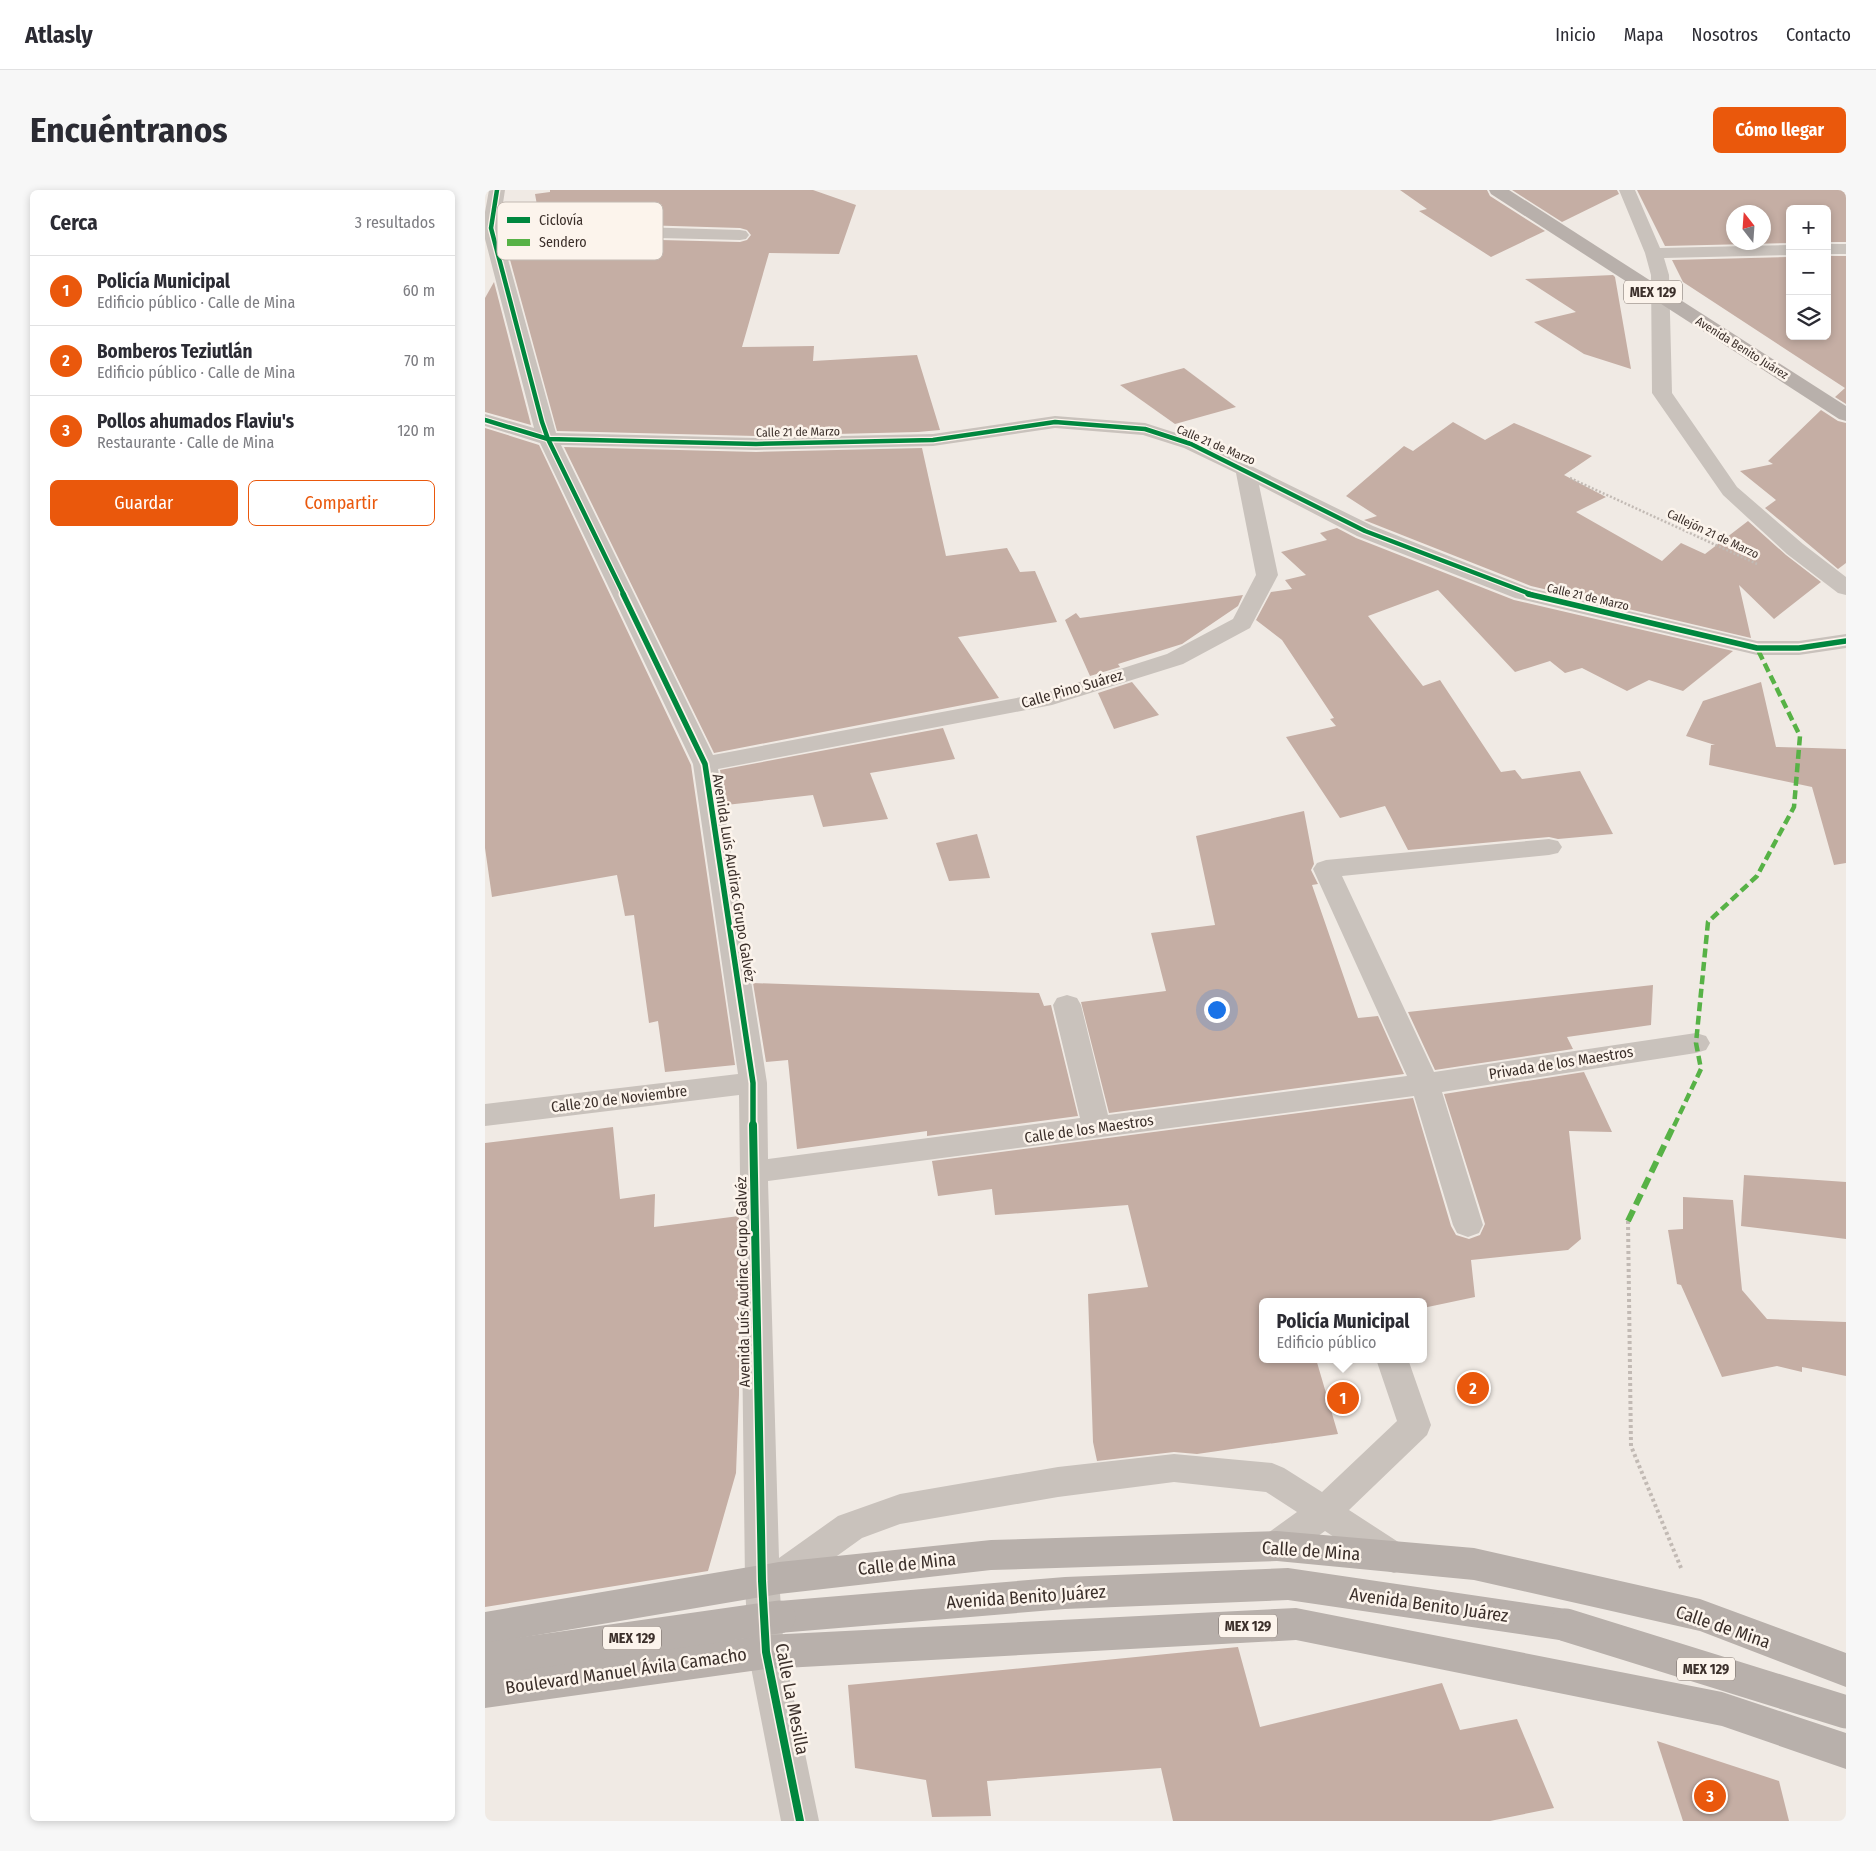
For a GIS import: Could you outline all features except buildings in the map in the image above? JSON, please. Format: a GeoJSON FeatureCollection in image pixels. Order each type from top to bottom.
{"type":"FeatureCollection","features":[{"type":"Feature","properties":{"kind":"main road","name":"Avenida Benito Juárez"},"geometry":{"type":"LineString","coordinates":[[1497,190],[1846,415]]}},
{"type":"Feature","properties":{"kind":"main road","name":"Avenida Benito Juárez"},"geometry":{"type":"LineString","coordinates":[[1626,253],[1839,390]]}},
{"type":"Feature","properties":{"kind":"main road","name":"Calle de Mina"},"geometry":{"type":"LineString","coordinates":[[771,1580],[991,1555],[1277,1546],[1474,1564],[1700,1615],[1846,1670]]}},
{"type":"Feature","properties":{"kind":"main road","name":"MEX 129"},"geometry":{"type":"LineString","coordinates":[[485,1628],[771,1580]]}},
{"type":"Feature","properties":{"kind":"main road","name":"Avenida Benito Juárez"},"geometry":{"type":"LineString","coordinates":[[485,1659],[779,1618],[1065,1593],[1288,1584],[1566,1625],[1846,1712]]}},
{"type":"Feature","properties":{"kind":"main road","name":"MEX 129"},"geometry":{"type":"LineString","coordinates":[[766,1652],[1296,1624],[1722,1709],[1846,1751]]}},
{"type":"Feature","properties":{"kind":"main road","name":"Boulevard Manuel Ávila Camacho"},"geometry":{"type":"LineString","coordinates":[[485,1691],[766,1652]]}},
{"type":"Feature","properties":{"kind":"street","name":"Avenida Luís Audirac Grupo Galvéz"},"geometry":{"type":"LineString","coordinates":[[497,190],[491,228],[497,251]]}},
{"type":"Feature","properties":{"kind":"street"},"geometry":{"type":"LineString","coordinates":[[1627,190],[1654,253],[1660,275],[1662,393],[1730,492],[1795,550],[1846,588]]}},
{"type":"Feature","properties":{"kind":"street"},"geometry":{"type":"LineString","coordinates":[[491,228],[497,228]]}},
{"type":"Feature","properties":{"kind":"street"},"geometry":{"type":"LineString","coordinates":[[663,233],[740,235]]}},
{"type":"Feature","properties":{"kind":"street"},"geometry":{"type":"LineString","coordinates":[[1831,249],[1846,248]]}},
{"type":"Feature","properties":{"kind":"street"},"geometry":{"type":"LineString","coordinates":[[1654,253],[1786,250]]}},
{"type":"Feature","properties":{"kind":"street","name":"Avenida Luís Audirac Grupo Galvéz"},"geometry":{"type":"LineString","coordinates":[[499,260],[548,439],[705,764],[753,1083],[753,1172],[771,1580]]}},
{"type":"Feature","properties":{"kind":"street","name":"Calle 21 de Marzo"},"geometry":{"type":"LineString","coordinates":[[485,420],[548,439],[756,444],[933,440],[1055,422],[1145,429],[1191,444],[1365,531],[1523,593],[1757,648],[1799,648],[1846,642]]}},
{"type":"Feature","properties":{"kind":"street","name":"Calle Pino Suárez"},"geometry":{"type":"LineString","coordinates":[[705,764],[1051,698],[1175,659],[1243,623],[1267,575],[1246,470]]}},
{"type":"Feature","properties":{"kind":"street"},"geometry":{"type":"LineString","coordinates":[[1468,1225],[1425,1084],[1326,869],[1549,847]]}},
{"type":"Feature","properties":{"kind":"street"},"geometry":{"type":"LineString","coordinates":[[1067,1005],[1097,1128]]}},
{"type":"Feature","properties":{"kind":"street","name":"Privada de los Maestros"},"geometry":{"type":"LineString","coordinates":[[1425,1084],[1696,1043]]}},
{"type":"Feature","properties":{"kind":"street","name":"Calle 20 de Noviembre"},"geometry":{"type":"LineString","coordinates":[[485,1115],[753,1083]]}},
{"type":"Feature","properties":{"kind":"street","name":"Calle de los Maestros"},"geometry":{"type":"LineString","coordinates":[[753,1172],[1425,1084]]}},
{"type":"Feature","properties":{"kind":"street"},"geometry":{"type":"LineString","coordinates":[[1277,1546],[1324,1512],[1415,1425],[1393,1363]]}},
{"type":"Feature","properties":{"kind":"street"},"geometry":{"type":"LineString","coordinates":[[771,1580],[849,1526],[900,1509],[1058,1482],[1174,1468],[1272,1478],[1393,1558]]}},
{"type":"Feature","properties":{"kind":"street","name":"Calle La Mesilla"},"geometry":{"type":"LineString","coordinates":[[771,1580],[766,1652],[800,1821]]}},
{"type":"Feature","properties":{"kind":"path"},"geometry":{"type":"LineString","coordinates":[[1629,1221],[1631,1446],[1700,1615]]}},
{"type":"Feature","properties":{"kind":"marked path"},"geometry":{"type":"LineString","coordinates":[[1628,1221],[1701,1069],[1696,1043],[1708,922],[1757,876],[1794,807],[1800,736],[1757,648]]}},
{"type":"Feature","properties":{"kind":"cycle path"},"geometry":{"type":"LineString","coordinates":[[497,190],[491,228],[497,251]]}},
{"type":"Feature","properties":{"kind":"cycle path"},"geometry":{"type":"LineString","coordinates":[[499,260],[548,439],[705,764],[753,1083],[753,1172],[762,1581],[766,1652],[800,1821]]}},
{"type":"Feature","properties":{"kind":"cycle path"},"geometry":{"type":"LineString","coordinates":[[485,420],[548,439],[756,444],[933,440],[1055,422],[1145,429],[1191,444],[1365,531],[1523,593],[1757,648],[1799,648],[1846,641]]}},
{"type":"Feature","properties":{"kind":"place","name":"Bomberos Teziutlán"},"geometry":{"type":"Point","coordinates":[1473,1388]}},
{"type":"Feature","properties":{"kind":"place","name":"Policía Municipal"},"geometry":{"type":"Point","coordinates":[1343,1398]}},
{"type":"Feature","properties":{"kind":"place","name":"Pollos ahumados Flaviu's"},"geometry":{"type":"Point","coordinates":[1710,1796]}}]}
